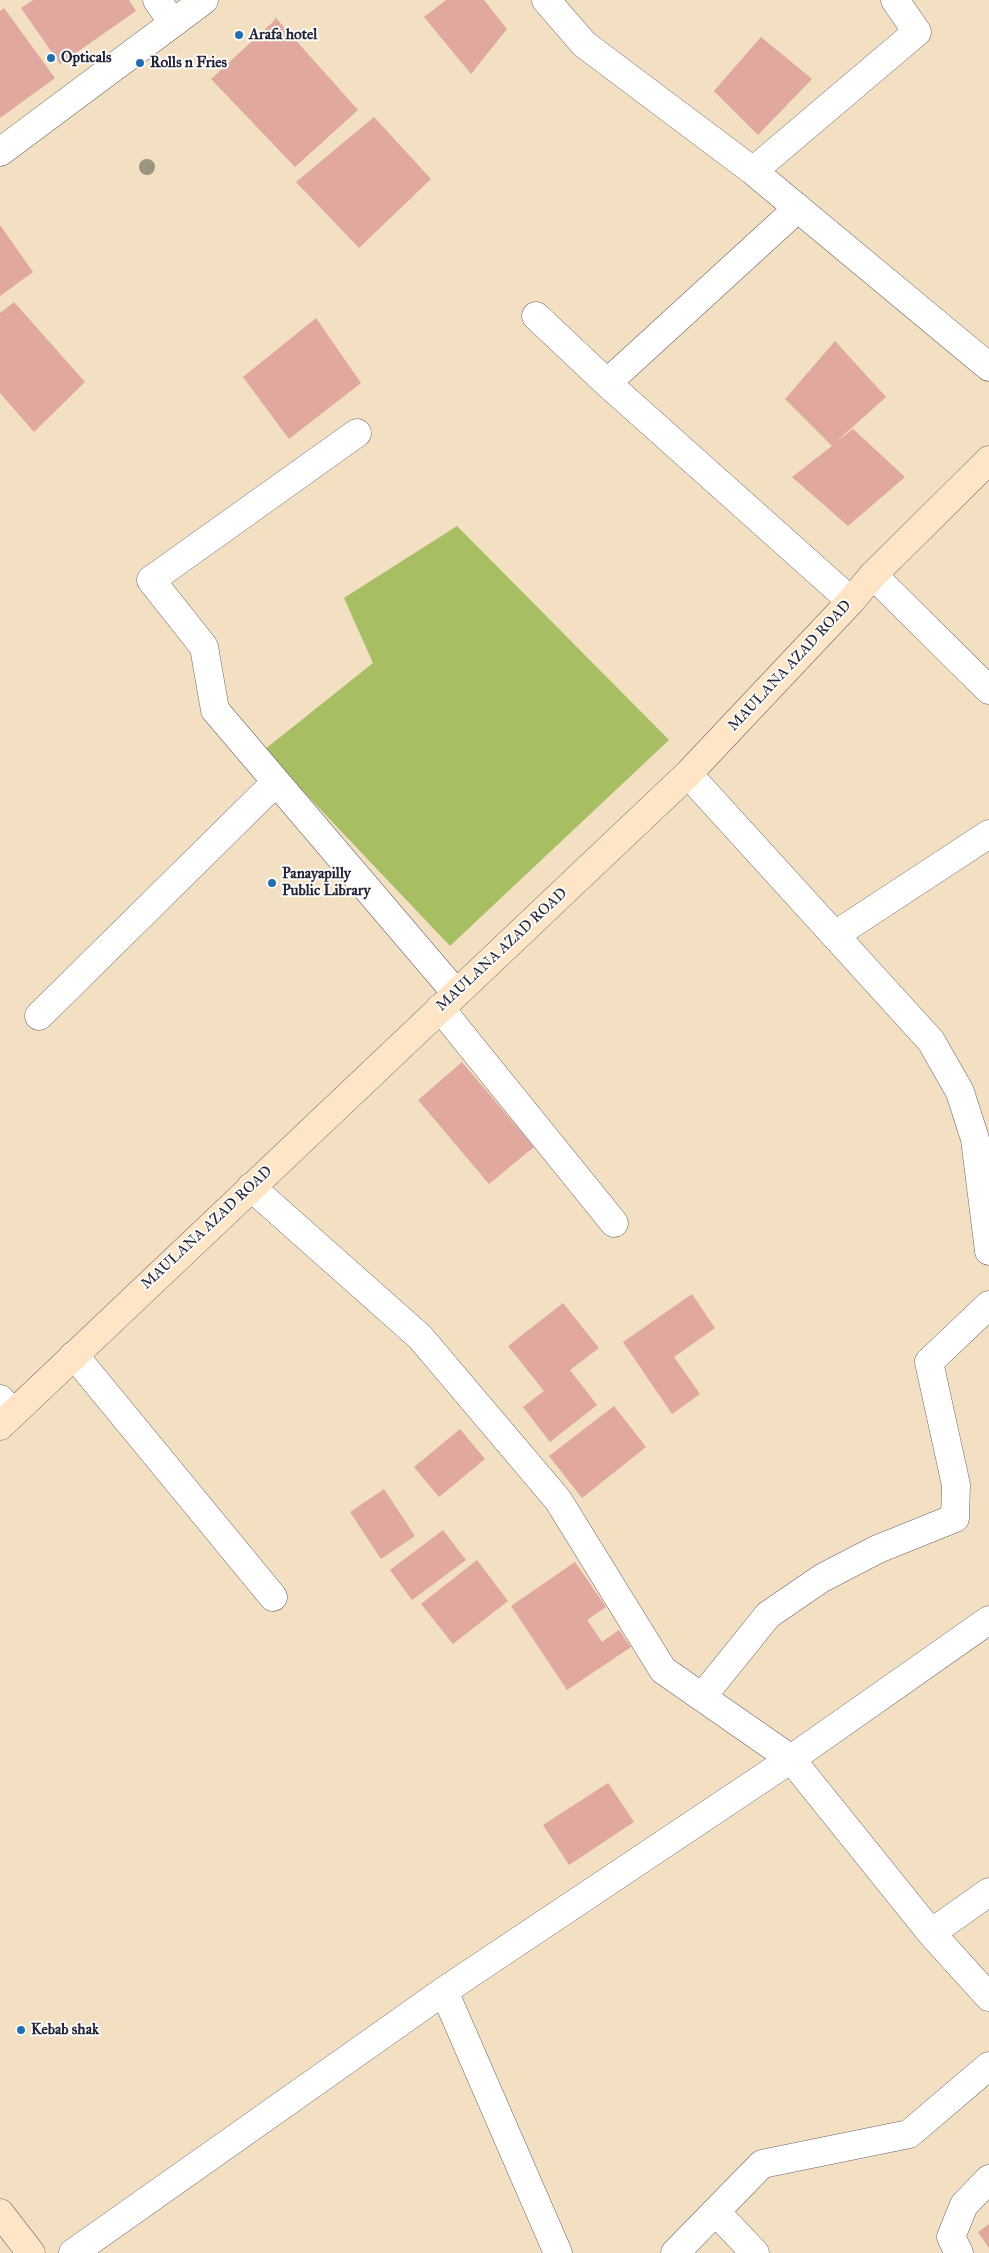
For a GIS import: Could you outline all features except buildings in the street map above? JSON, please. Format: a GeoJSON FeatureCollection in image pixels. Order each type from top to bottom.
{"type":"FeatureCollection","features":[{"type":"Feature","properties":{"kind":"main road","name":"MAULANA AZAD ROAD"},"geometry":{"type":"LineString","coordinates":[[4,1412],[74,1355],[688,774],[851,601],[872,575],[989,460]]}},
{"type":"Feature","properties":{"kind":"main road"},"geometry":{"type":"LineString","coordinates":[[0,2213],[31,2253]]}},
{"type":"Feature","properties":{"kind":"street"},"geometry":{"type":"LineString","coordinates":[[157,0],[173,23]]}},
{"type":"Feature","properties":{"kind":"street"},"geometry":{"type":"LineString","coordinates":[[0,152],[204,0]]}},
{"type":"Feature","properties":{"kind":"street"},"geometry":{"type":"LineString","coordinates":[[546,0],[584,44],[753,171],[989,367]]}},
{"type":"Feature","properties":{"kind":"street"},"geometry":{"type":"LineString","coordinates":[[753,171],[917,32],[895,0]]}},
{"type":"Feature","properties":{"kind":"street"},"geometry":{"type":"LineString","coordinates":[[607,384],[798,208]]}},
{"type":"Feature","properties":{"kind":"street"},"geometry":{"type":"LineString","coordinates":[[536,316],[607,384],[851,601]]}},
{"type":"Feature","properties":{"kind":"street"},"geometry":{"type":"LineString","coordinates":[[357,433],[151,580],[204,647],[214,710],[276,782],[448,1000],[614,1222]]}},
{"type":"Feature","properties":{"kind":"street"},"geometry":{"type":"LineString","coordinates":[[872,575],[989,690]]}},
{"type":"Feature","properties":{"kind":"street"},"geometry":{"type":"LineString","coordinates":[[688,774],[932,1041],[960,1092],[975,1139],[989,1252]]}},
{"type":"Feature","properties":{"kind":"street"},"geometry":{"type":"LineString","coordinates":[[39,1016],[276,782]]}},
{"type":"Feature","properties":{"kind":"street"},"geometry":{"type":"LineString","coordinates":[[835,935],[989,834]]}},
{"type":"Feature","properties":{"kind":"street"},"geometry":{"type":"LineString","coordinates":[[251,1187],[420,1337],[558,1500],[663,1670],[791,1759],[930,1933],[989,1997]]}},
{"type":"Feature","properties":{"kind":"street"},"geometry":{"type":"LineString","coordinates":[[702,1697],[768,1615],[822,1578],[878,1549],[955,1518],[956,1485],[929,1362],[989,1305]]}},
{"type":"Feature","properties":{"kind":"street"},"geometry":{"type":"LineString","coordinates":[[74,1355],[274,1598]]}},
{"type":"Feature","properties":{"kind":"street"},"geometry":{"type":"LineString","coordinates":[[73,2253],[444,1992],[791,1759],[989,1620]]}},
{"type":"Feature","properties":{"kind":"street"},"geometry":{"type":"LineString","coordinates":[[930,1933],[989,1892]]}},
{"type":"Feature","properties":{"kind":"street"},"geometry":{"type":"LineString","coordinates":[[444,1992],[558,2253]]}},
{"type":"Feature","properties":{"kind":"street"},"geometry":{"type":"LineString","coordinates":[[675,2253],[762,2164],[909,2134],[989,2066]]}},
{"type":"Feature","properties":{"kind":"street"},"geometry":{"type":"LineString","coordinates":[[959,2253],[951,2237],[954,2229],[964,2205],[989,2179]]}},
{"type":"Feature","properties":{"kind":"street"},"geometry":{"type":"LineString","coordinates":[[716,2212],[755,2253]]}},
{"type":"Feature","properties":{"kind":"green space"},"geometry":{"type":"Polygon","coordinates":[[[457,526],[669,740],[450,946],[264,750],[373,663],[344,598],[457,526]]]}},
{"type":"Feature","properties":{"kind":"place","name":"Arafa hotel"},"geometry":{"type":"Point","coordinates":[239,35]}},
{"type":"Feature","properties":{"kind":"place","name":"Opticals"},"geometry":{"type":"Point","coordinates":[51,58]}},
{"type":"Feature","properties":{"kind":"place","name":"Rolls n Fries"},"geometry":{"type":"Point","coordinates":[140,63]}},
{"type":"Feature","properties":{"kind":"place","name":"Panayapilly Public Library"},"geometry":{"type":"Point","coordinates":[272,883]}},
{"type":"Feature","properties":{"kind":"place","name":"Kebab shak"},"geometry":{"type":"Point","coordinates":[21,2030]}}]}
